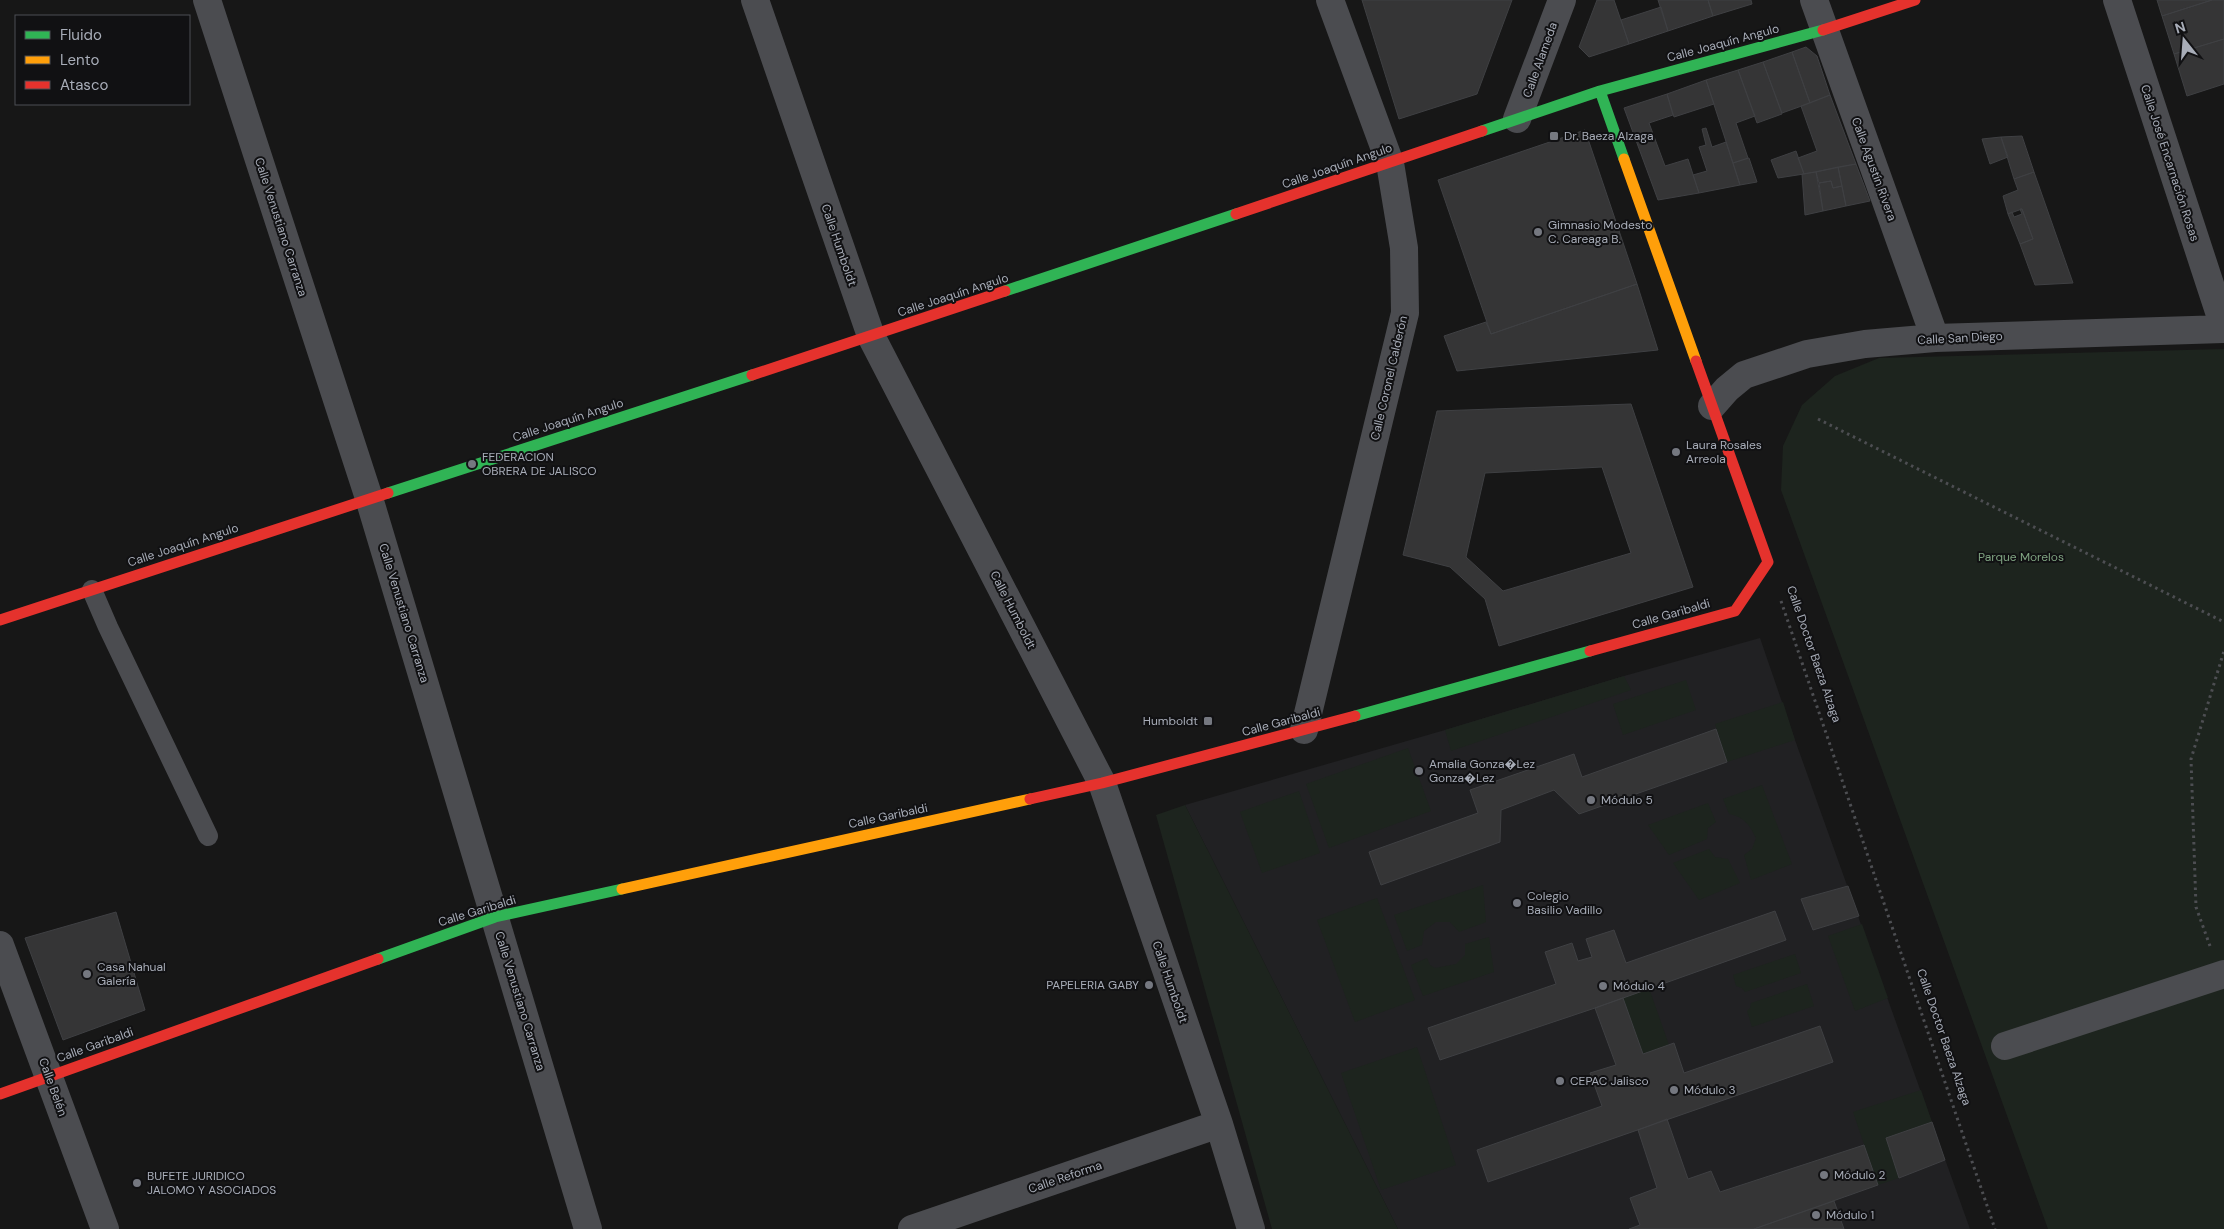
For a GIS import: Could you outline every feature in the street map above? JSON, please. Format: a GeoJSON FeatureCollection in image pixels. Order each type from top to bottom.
{"type":"FeatureCollection","features":[{"type":"Feature","properties":{"kind":"street","name":"Calle Venustiano Carranza"},"geometry":{"type":"LineString","coordinates":[[208,0],[369,498],[588,1229]]}},
{"type":"Feature","properties":{"kind":"street","name":"Calle Humboldt"},"geometry":{"type":"LineString","coordinates":[[754,0],[871,336],[1102,783],[1219,1124],[1251,1229]]}},
{"type":"Feature","properties":{"kind":"street","name":"Calle Coronel Calderón"},"geometry":{"type":"LineString","coordinates":[[1304,730],[1405,312],[1404,248],[1390,163],[1330,0]]}},
{"type":"Feature","properties":{"kind":"street","name":"Calle Alameda"},"geometry":{"type":"LineString","coordinates":[[1518,119],[1562,0]]}},
{"type":"Feature","properties":{"kind":"street","name":"Calle Agustín Rivera"},"geometry":{"type":"LineString","coordinates":[[1814,0],[1935,338]]}},
{"type":"Feature","properties":{"kind":"street","name":"Calle Joaquín Angulo"},"geometry":{"type":"LineString","coordinates":[[0,620],[369,498],[871,336],[1390,163],[1600,90],[1824,30],[1915,0]]}},
{"type":"Feature","properties":{"kind":"street","name":"Calle José Encarnación Rosas"},"geometry":{"type":"LineString","coordinates":[[2117,0],[2224,328]]}},
{"type":"Feature","properties":{"kind":"street"},"geometry":{"type":"LineString","coordinates":[[1600,90],[1768,562]]}},
{"type":"Feature","properties":{"kind":"street","name":"Calle San Diego"},"geometry":{"type":"LineString","coordinates":[[1712,406],[1727,389],[1744,375],[1807,354],[1865,344],[1935,338],[2224,328]]}},
{"type":"Feature","properties":{"kind":"street","name":"Calle Garibaldi"},"geometry":{"type":"LineString","coordinates":[[0,1094],[495,917],[1102,783],[1304,730],[1734,611],[1768,562]]}},
{"type":"Feature","properties":{"kind":"street","name":"Calle Belén"},"geometry":{"type":"LineString","coordinates":[[0,945],[105,1229]]}},
{"type":"Feature","properties":{"kind":"street"},"geometry":{"type":"LineString","coordinates":[[2005,1046],[2223,974]]}},
{"type":"Feature","properties":{"kind":"street","name":"Calle Reforma"},"geometry":{"type":"LineString","coordinates":[[912,1229],[1219,1124]]}},
{"type":"Feature","properties":{"kind":"lane"},"geometry":{"type":"LineString","coordinates":[[92,590],[208,836]]}},
{"type":"Feature","properties":{"kind":"path"},"geometry":{"type":"LineString","coordinates":[[1818,419],[2224,622]]}},
{"type":"Feature","properties":{"kind":"path","name":"Calle Doctor Baeza Alzaga"},"geometry":{"type":"LineString","coordinates":[[1768,562],[1995,1229]]}},
{"type":"Feature","properties":{"kind":"path"},"geometry":{"type":"LineString","coordinates":[[2223,974],[2196,907],[2191,759],[2224,652]]}},
{"type":"Feature","properties":{"kind":"shaded area"},"geometry":{"type":"Polygon","coordinates":[[[1760,638],[1970,1229],[1398,1229],[1185,805],[1760,638]]]}},
{"type":"Feature","properties":{"kind":"green space","name":"Parque Morelos"},"geometry":{"type":"Polygon","coordinates":[[[2224,349],[2224,1229],[2048,1229],[1781,490],[1783,446],[1802,405],[1835,376],[1879,358],[2224,349]]]}},
{"type":"Feature","properties":{"kind":"green space"},"geometry":{"type":"Polygon","coordinates":[[[1624,676],[1631,690],[1451,751],[1445,730],[1624,676]]]}},
{"type":"Feature","properties":{"kind":"green space"},"geometry":{"type":"Polygon","coordinates":[[[1686,680],[1696,710],[1623,735],[1613,704],[1686,680]]]}},
{"type":"Feature","properties":{"kind":"green space"},"geometry":{"type":"Polygon","coordinates":[[[1783,702],[1795,740],[1727,762],[1715,724],[1783,702]]]}},
{"type":"Feature","properties":{"kind":"green space"},"geometry":{"type":"Polygon","coordinates":[[[1408,748],[1431,811],[1329,848],[1306,784],[1408,748]]]}},
{"type":"Feature","properties":{"kind":"green space"},"geometry":{"type":"Polygon","coordinates":[[[1762,785],[1792,864],[1751,880],[1744,855],[1752,849],[1756,838],[1746,822],[1739,817],[1729,814],[1723,799],[1762,785]]]}},
{"type":"Feature","properties":{"kind":"green space"},"geometry":{"type":"Polygon","coordinates":[[[1299,791],[1320,853],[1262,873],[1240,812],[1299,791]]]}},
{"type":"Feature","properties":{"kind":"green space"},"geometry":{"type":"Polygon","coordinates":[[[1708,803],[1716,822],[1708,828],[1707,839],[1669,855],[1648,825],[1708,803]]]}},
{"type":"Feature","properties":{"kind":"green space"},"geometry":{"type":"Polygon","coordinates":[[[1185,805],[1398,1229],[1272,1229],[1156,815],[1185,805]]]}},
{"type":"Feature","properties":{"kind":"green space"},"geometry":{"type":"Polygon","coordinates":[[[1709,849],[1715,857],[1728,859],[1740,883],[1699,900],[1673,863],[1709,849]]]}},
{"type":"Feature","properties":{"kind":"green space"},"geometry":{"type":"Polygon","coordinates":[[[1483,885],[1486,922],[1459,932],[1450,922],[1436,922],[1424,931],[1422,945],[1407,951],[1394,915],[1483,885]]]}},
{"type":"Feature","properties":{"kind":"green space"},"geometry":{"type":"Polygon","coordinates":[[[1377,898],[1415,1000],[1355,1022],[1317,920],[1377,898]]]}},
{"type":"Feature","properties":{"kind":"green space"},"geometry":{"type":"Polygon","coordinates":[[[1862,924],[1888,998],[1855,1011],[1828,936],[1862,924]]]}},
{"type":"Feature","properties":{"kind":"green space"},"geometry":{"type":"Polygon","coordinates":[[[1489,937],[1494,972],[1423,996],[1411,965],[1427,958],[1430,965],[1435,968],[1456,964],[1465,955],[1465,944],[1489,937]]]}},
{"type":"Feature","properties":{"kind":"green space"},"geometry":{"type":"Polygon","coordinates":[[[1795,954],[1801,973],[1745,992],[1742,988],[1736,986],[1733,975],[1795,954]]]}},
{"type":"Feature","properties":{"kind":"green space"},"geometry":{"type":"Polygon","coordinates":[[[1807,984],[1814,1006],[1752,1027],[1747,1011],[1751,1003],[1807,984]]]}},
{"type":"Feature","properties":{"kind":"green space"},"geometry":{"type":"Polygon","coordinates":[[[1649,988],[1669,1045],[1643,1054],[1623,998],[1649,988]]]}},
{"type":"Feature","properties":{"kind":"green space"},"geometry":{"type":"Polygon","coordinates":[[[1417,1047],[1456,1165],[1381,1190],[1341,1073],[1417,1047]]]}},
{"type":"Feature","properties":{"kind":"green space"},"geometry":{"type":"Polygon","coordinates":[[[1921,1090],[1932,1122],[1886,1138],[1899,1178],[1878,1185],[1853,1112],[1921,1090]]]}},
{"type":"Feature","properties":{"kind":"building"},"geometry":{"type":"Polygon","coordinates":[[[1362,0],[1512,0],[1477,94],[1399,119],[1362,0]]]}},
{"type":"Feature","properties":{"kind":"building"},"geometry":{"type":"Polygon","coordinates":[[[1597,0],[1614,0],[1629,44],[1589,57],[1579,47],[1597,0]]]}},
{"type":"Feature","properties":{"kind":"building"},"geometry":{"type":"Polygon","coordinates":[[[1658,0],[1708,0],[1713,16],[1668,31],[1658,0]]]}},
{"type":"Feature","properties":{"kind":"building"},"geometry":{"type":"Polygon","coordinates":[[[1708,0],[1751,0],[1752,4],[1713,16],[1708,0]]]}},
{"type":"Feature","properties":{"kind":"building"},"geometry":{"type":"Polygon","coordinates":[[[2157,0],[2212,0],[2162,16],[2157,0]]]}},
{"type":"Feature","properties":{"kind":"building"},"geometry":{"type":"Polygon","coordinates":[[[2212,0],[2224,0],[2224,39],[2174,54],[2162,16],[2212,0]]]}},
{"type":"Feature","properties":{"kind":"building"},"geometry":{"type":"Polygon","coordinates":[[[1661,7],[1668,31],[1629,44],[1621,20],[1661,7]]]}},
{"type":"Feature","properties":{"kind":"building"},"geometry":{"type":"Polygon","coordinates":[[[2224,39],[2224,84],[2187,96],[2174,54],[2224,39]]]}},
{"type":"Feature","properties":{"kind":"building"},"geometry":{"type":"Polygon","coordinates":[[[1806,47],[1817,56],[1830,95],[1810,103],[1792,52],[1806,47]]]}},
{"type":"Feature","properties":{"kind":"building"},"geometry":{"type":"Polygon","coordinates":[[[1792,52],[1810,103],[1782,113],[1763,62],[1792,52]]]}},
{"type":"Feature","properties":{"kind":"building"},"geometry":{"type":"Polygon","coordinates":[[[1763,62],[1782,114],[1757,123],[1738,70],[1763,62]]]}},
{"type":"Feature","properties":{"kind":"building"},"geometry":{"type":"Polygon","coordinates":[[[1738,70],[1755,116],[1736,123],[1748,158],[1733,163],[1706,80],[1738,70]]]}},
{"type":"Feature","properties":{"kind":"building"},"geometry":{"type":"Polygon","coordinates":[[[1706,80],[1714,104],[1674,117],[1667,94],[1706,80]]]}},
{"type":"Feature","properties":{"kind":"building"},"geometry":{"type":"Polygon","coordinates":[[[1667,94],[1673,115],[1649,123],[1665,166],[1688,159],[1699,193],[1658,200],[1624,108],[1667,94]]]}},
{"type":"Feature","properties":{"kind":"building"},"geometry":{"type":"Polygon","coordinates":[[[1830,95],[1856,164],[1804,174],[1798,158],[1817,151],[1801,106],[1830,95]]]}},
{"type":"Feature","properties":{"kind":"building"},"geometry":{"type":"Polygon","coordinates":[[[1706,128],[1712,147],[1726,142],[1740,185],[1699,193],[1693,175],[1707,171],[1699,147],[1706,145],[1702,129],[1706,128]]]}},
{"type":"Feature","properties":{"kind":"building","name":"Gimnasio Modesto C. Careaga B."},"geometry":{"type":"Polygon","coordinates":[[[1585,130],[1637,284],[1491,334],[1438,180],[1585,130]]]}},
{"type":"Feature","properties":{"kind":"building"},"geometry":{"type":"Polygon","coordinates":[[[2022,136],[2034,172],[2014,179],[2001,137],[2022,136]]]}},
{"type":"Feature","properties":{"kind":"building"},"geometry":{"type":"Polygon","coordinates":[[[2001,137],[2008,157],[1990,164],[1982,139],[2001,137]]]}},
{"type":"Feature","properties":{"kind":"building"},"geometry":{"type":"Polygon","coordinates":[[[1796,151],[1804,174],[1778,178],[1771,160],[1796,151]]]}},
{"type":"Feature","properties":{"kind":"building"},"geometry":{"type":"Polygon","coordinates":[[[1749,158],[1757,182],[1740,185],[1733,163],[1749,158]]]}},
{"type":"Feature","properties":{"kind":"building"},"geometry":{"type":"Polygon","coordinates":[[[1856,164],[1870,201],[1846,206],[1838,167],[1856,164]]]}},
{"type":"Feature","properties":{"kind":"building"},"geometry":{"type":"Polygon","coordinates":[[[1838,167],[1842,186],[1833,188],[1831,181],[1819,183],[1816,172],[1838,167]]]}},
{"type":"Feature","properties":{"kind":"building"},"geometry":{"type":"Polygon","coordinates":[[[1816,172],[1823,211],[1805,215],[1802,174],[1816,172]]]}},
{"type":"Feature","properties":{"kind":"building"},"geometry":{"type":"Polygon","coordinates":[[[2034,172],[2073,283],[2035,285],[2020,244],[2033,239],[2022,209],[2008,214],[2003,196],[2018,190],[2014,179],[2034,172]]]}},
{"type":"Feature","properties":{"kind":"building"},"geometry":{"type":"Polygon","coordinates":[[[1831,181],[1833,188],[1842,186],[1846,206],[1823,211],[1819,183],[1831,181]]]}},
{"type":"Feature","properties":{"kind":"building"},"geometry":{"type":"Polygon","coordinates":[[[2020,209],[2022,209],[2033,239],[2020,244],[2008,214],[2012,212],[2014,217],[2022,214],[2020,209]]]}},
{"type":"Feature","properties":{"kind":"building"},"geometry":{"type":"Polygon","coordinates":[[[1637,284],[1658,350],[1457,371],[1444,336],[1486,322],[1491,334],[1637,284]]]}},
{"type":"Feature","properties":{"kind":"building"},"geometry":{"type":"Polygon","coordinates":[[[1631,404],[1693,587],[1499,646],[1485,599],[1450,567],[1403,555],[1437,411],[1631,404]],[[1602,467],[1485,473],[1466,557],[1503,591],[1631,553],[1602,467]]]}},
{"type":"Feature","properties":{"kind":"building","name":"Módulo 5"},"geometry":{"type":"Polygon","coordinates":[[[1716,729],[1727,762],[1579,814],[1554,790],[1501,810],[1500,842],[1381,885],[1369,852],[1478,813],[1470,790],[1574,754],[1582,777],[1716,729]]]}},
{"type":"Feature","properties":{"kind":"building"},"geometry":{"type":"Polygon","coordinates":[[[1848,886],[1859,916],[1813,930],[1801,899],[1848,886]]]}},
{"type":"Feature","properties":{"kind":"building","name":"Módulo 4"},"geometry":{"type":"Polygon","coordinates":[[[1775,911],[1786,940],[1595,1008],[1440,1060],[1428,1028],[1556,984],[1545,952],[1572,943],[1578,961],[1592,957],[1586,939],[1614,930],[1626,963],[1775,911]]]}},
{"type":"Feature","properties":{"kind":"building","name":"Casa Nahual Galería"},"geometry":{"type":"Polygon","coordinates":[[[116,912],[145,1010],[63,1040],[25,938],[116,912]]]}},
{"type":"Feature","properties":{"kind":"building","name":"Módulo 3"},"geometry":{"type":"Polygon","coordinates":[[[1623,998],[1643,1054],[1674,1043],[1684,1073],[1820,1026],[1833,1062],[1488,1182],[1477,1150],[1602,1106],[1590,1073],[1616,1065],[1595,1008],[1623,998]]]}},
{"type":"Feature","properties":{"kind":"building","name":"Módulo 2"},"geometry":{"type":"Polygon","coordinates":[[[1667,1119],[1688,1179],[1711,1171],[1720,1192],[1864,1145],[1878,1185],[1754,1229],[1629,1229],[1640,1225],[1630,1198],[1657,1188],[1638,1130],[1667,1119]]]}},
{"type":"Feature","properties":{"kind":"building"},"geometry":{"type":"Polygon","coordinates":[[[1932,1122],[1945,1160],[1899,1178],[1886,1138],[1932,1122]]]}},
{"type":"Feature","properties":{"kind":"building","name":"Módulo 1"},"geometry":{"type":"Polygon","coordinates":[[[1834,1201],[1844,1229],[1754,1229],[1834,1201]]]}},
{"type":"Feature","properties":{"kind":"traffic: fast"},"geometry":{"type":"LineString","coordinates":[[1482,131],[1600,91],[1823,30]]}},
{"type":"Feature","properties":{"kind":"traffic: fast"},"geometry":{"type":"LineString","coordinates":[[1600,91],[1624,159]]}},
{"type":"Feature","properties":{"kind":"traffic: fast"},"geometry":{"type":"LineString","coordinates":[[1005,291],[1236,214]]}},
{"type":"Feature","properties":{"kind":"traffic: fast"},"geometry":{"type":"LineString","coordinates":[[388,493],[752,375]]}},
{"type":"Feature","properties":{"kind":"traffic: fast"},"geometry":{"type":"LineString","coordinates":[[1355,716],[1590,651]]}},
{"type":"Feature","properties":{"kind":"traffic: fast"},"geometry":{"type":"LineString","coordinates":[[378,959],[495,917],[622,889]]}},
{"type":"Feature","properties":{"kind":"traffic: slow"},"geometry":{"type":"LineString","coordinates":[[1624,159],[1696,361]]}},
{"type":"Feature","properties":{"kind":"traffic: slow"},"geometry":{"type":"LineString","coordinates":[[622,889],[1030,799]]}},
{"type":"Feature","properties":{"kind":"traffic: jam"},"geometry":{"type":"LineString","coordinates":[[1823,30],[1915,0]]}},
{"type":"Feature","properties":{"kind":"traffic: jam"},"geometry":{"type":"LineString","coordinates":[[1236,214],[1482,131]]}},
{"type":"Feature","properties":{"kind":"traffic: jam"},"geometry":{"type":"LineString","coordinates":[[752,375],[1005,291]]}},
{"type":"Feature","properties":{"kind":"traffic: jam"},"geometry":{"type":"LineString","coordinates":[[1590,651],[1735,611],[1768,562],[1696,361]]}},
{"type":"Feature","properties":{"kind":"traffic: jam"},"geometry":{"type":"LineString","coordinates":[[0,620],[388,493]]}},
{"type":"Feature","properties":{"kind":"traffic: jam"},"geometry":{"type":"LineString","coordinates":[[1030,799],[1102,783],[1355,716]]}},
{"type":"Feature","properties":{"kind":"traffic: jam"},"geometry":{"type":"LineString","coordinates":[[0,1094],[378,959]]}},
{"type":"Feature","properties":{"kind":"place","name":"Dr. Baeza Alzaga"},"geometry":{"type":"Point","coordinates":[1554,136]}},
{"type":"Feature","properties":{"kind":"place","name":"Gimnasio Modesto C. Careaga B."},"geometry":{"type":"Point","coordinates":[1538,232]}},
{"type":"Feature","properties":{"kind":"place","name":"Laura Rosales Arreola"},"geometry":{"type":"Point","coordinates":[1676,452]}},
{"type":"Feature","properties":{"kind":"place","name":"FEDERACION OBRERA DE JALISCO"},"geometry":{"type":"Point","coordinates":[472,464]}},
{"type":"Feature","properties":{"kind":"place","name":"Humboldt"},"geometry":{"type":"Point","coordinates":[1208,721]}},
{"type":"Feature","properties":{"kind":"place","name":"Amalia Gonza�Lez Gonza�Lez"},"geometry":{"type":"Point","coordinates":[1419,771]}},
{"type":"Feature","properties":{"kind":"place","name":"Módulo 5"},"geometry":{"type":"Point","coordinates":[1591,800]}},
{"type":"Feature","properties":{"kind":"place","name":"Colegio Basilio Vadillo"},"geometry":{"type":"Point","coordinates":[1517,903]}},
{"type":"Feature","properties":{"kind":"place","name":"Casa Nahual Galería"},"geometry":{"type":"Point","coordinates":[87,974]}},
{"type":"Feature","properties":{"kind":"place","name":"PAPELERIA GABY"},"geometry":{"type":"Point","coordinates":[1149,985]}},
{"type":"Feature","properties":{"kind":"place","name":"Módulo 4"},"geometry":{"type":"Point","coordinates":[1603,986]}},
{"type":"Feature","properties":{"kind":"place","name":"CEPAC Jalisco"},"geometry":{"type":"Point","coordinates":[1560,1081]}},
{"type":"Feature","properties":{"kind":"place","name":"Módulo 3"},"geometry":{"type":"Point","coordinates":[1674,1090]}},
{"type":"Feature","properties":{"kind":"place","name":"Módulo 2"},"geometry":{"type":"Point","coordinates":[1824,1175]}},
{"type":"Feature","properties":{"kind":"place","name":"BUFETE JURIDICO JALOMO Y ASOCIADOS"},"geometry":{"type":"Point","coordinates":[137,1183]}},
{"type":"Feature","properties":{"kind":"place","name":"Módulo 1"},"geometry":{"type":"Point","coordinates":[1816,1215]}}]}
